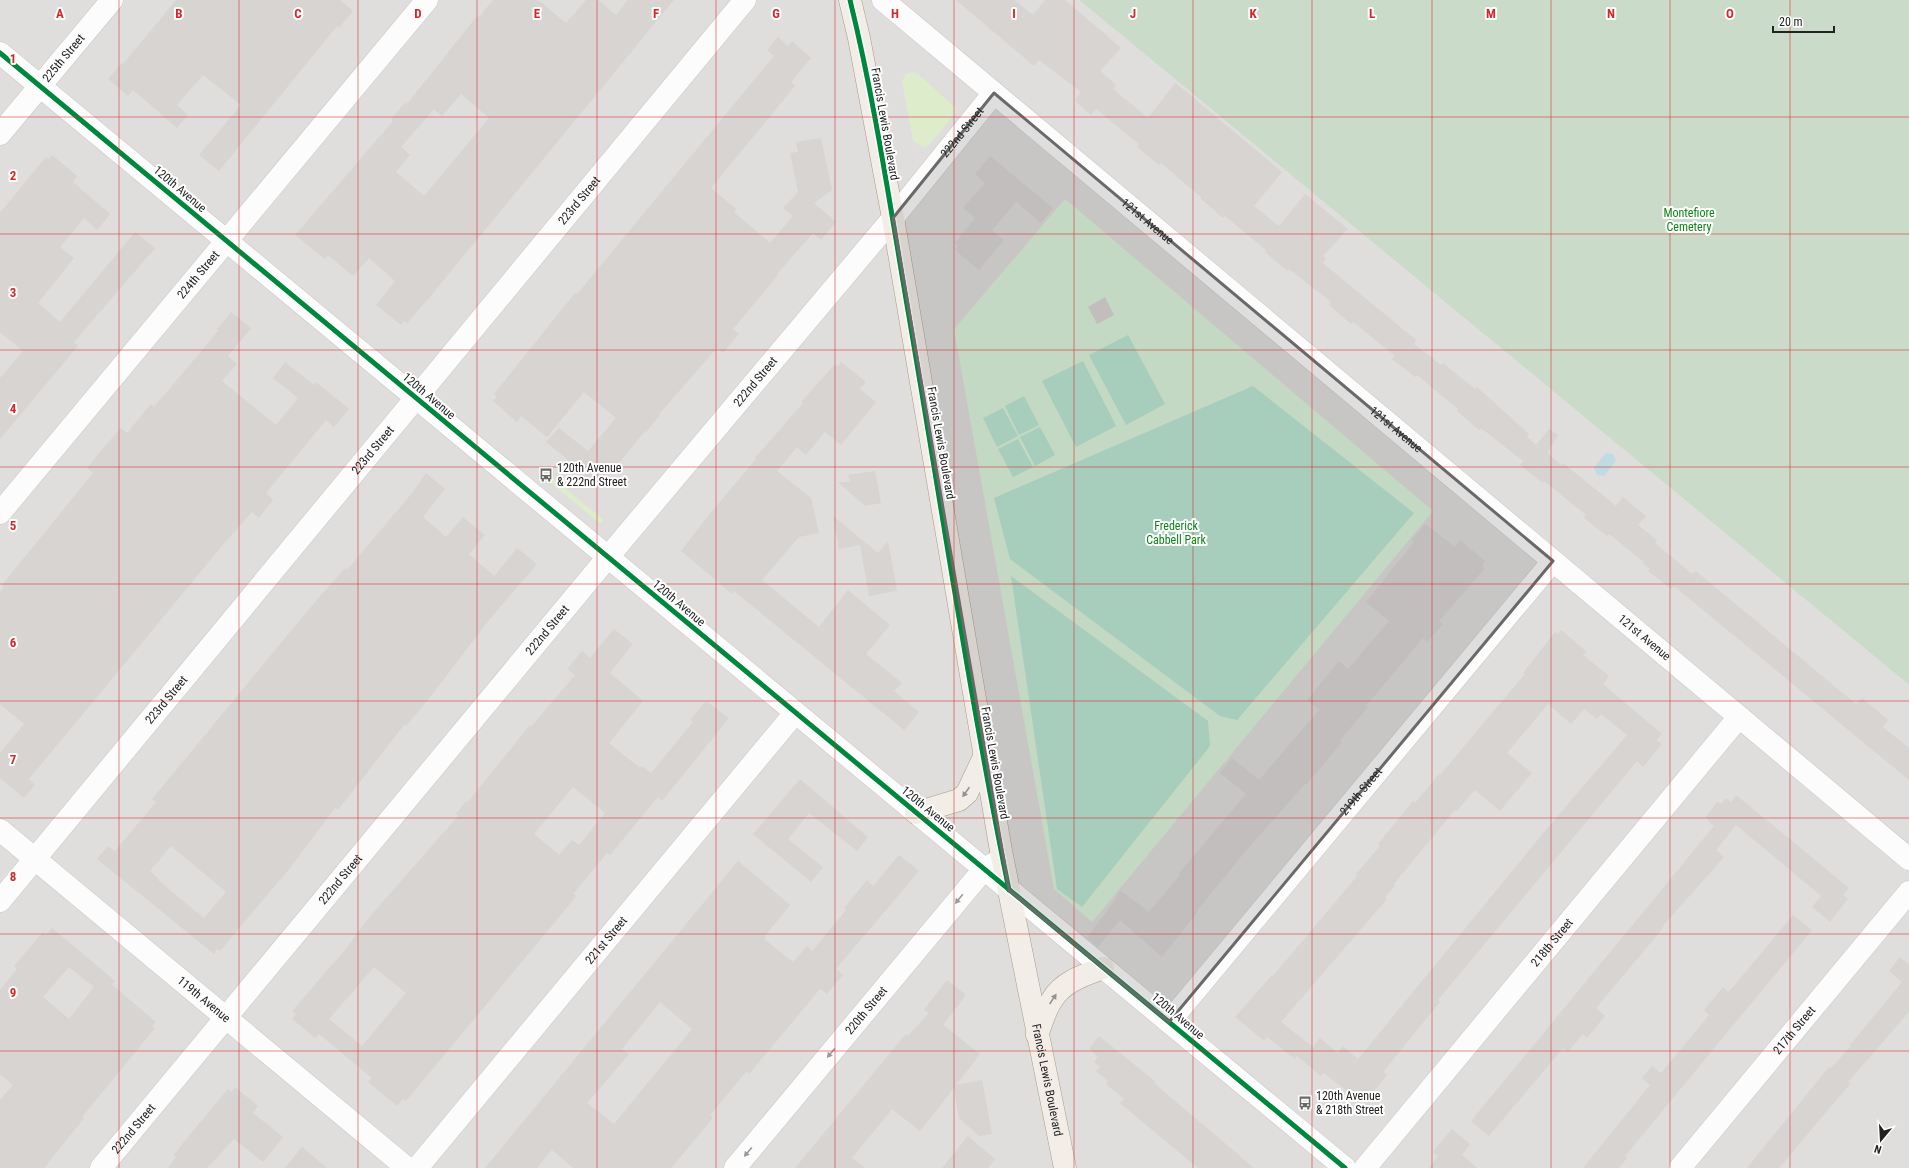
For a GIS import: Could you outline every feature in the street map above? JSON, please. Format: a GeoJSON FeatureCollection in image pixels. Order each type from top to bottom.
{"type":"FeatureCollection","features":[{"type":"Feature","properties":{"kind":"main road","name":"Francis Lewis Boulevard"},"geometry":{"type":"LineString","coordinates":[[850,0],[860,38],[893,218],[984,757],[1060,1164]]}},
{"type":"Feature","properties":{"kind":"main road"},"geometry":{"type":"LineString","coordinates":[[916,813],[959,800],[967,793],[984,757]]}},
{"type":"Feature","properties":{"kind":"main road"},"geometry":{"type":"LineString","coordinates":[[1037,1035],[1052,1000],[1062,988],[1075,978],[1103,968]]}},
{"type":"Feature","properties":{"kind":"street","name":"225th Street"},"geometry":{"type":"LineString","coordinates":[[0,134],[41,87],[112,0]]}},
{"type":"Feature","properties":{"kind":"street","name":"224th Street"},"geometry":{"type":"LineString","coordinates":[[0,513],[427,0]]}},
{"type":"Feature","properties":{"kind":"street","name":"223rd Street"},"geometry":{"type":"LineString","coordinates":[[0,901],[417,399],[745,0]]}},
{"type":"Feature","properties":{"kind":"street","name":"121st Avenue"},"geometry":{"type":"LineString","coordinates":[[883,0],[1909,859]]}},
{"type":"Feature","properties":{"kind":"street","name":"120th Avenue"},"geometry":{"type":"LineString","coordinates":[[0,53],[1345,1168]]}},
{"type":"Feature","properties":{"kind":"street","name":"222nd Street"},"geometry":{"type":"LineString","coordinates":[[101,1168],[608,557],[893,218],[994,93]]}},
{"type":"Feature","properties":{"kind":"street","name":"219th Street"},"geometry":{"type":"LineString","coordinates":[[1169,1022],[1553,561]]}},
{"type":"Feature","properties":{"kind":"street","name":"221st Street"},"geometry":{"type":"LineString","coordinates":[[417,1168],[795,713]]}},
{"type":"Feature","properties":{"kind":"street","name":"218th Street"},"geometry":{"type":"LineString","coordinates":[[1365,1168],[1739,716]]}},
{"type":"Feature","properties":{"kind":"street","name":"119th Avenue"},"geometry":{"type":"LineString","coordinates":[[0,830],[407,1168]]}},
{"type":"Feature","properties":{"kind":"street","name":"220th Street"},"geometry":{"type":"LineString","coordinates":[[735,1168],[984,869],[1003,859]]}},
{"type":"Feature","properties":{"kind":"street","name":"217th Street"},"geometry":{"type":"LineString","coordinates":[[1680,1168],[1909,892]]}},
{"type":"Feature","properties":{"kind":"highlighted area"},"geometry":{"type":"Polygon","coordinates":[[[994,93],[1553,561],[1169,1022],[1009,890],[893,218],[994,93]]]}},
{"type":"Feature","properties":{"kind":"shaded area"},"geometry":{"type":"Polygon","coordinates":[[[0,0],[1079,0],[1909,685],[1909,1168],[0,1168],[0,0]]]}},
{"type":"Feature","properties":{"kind":"green space","name":"Montefiore Cemetery"},"geometry":{"type":"Polygon","coordinates":[[[1079,0],[1909,0],[1909,685],[1079,0]]]}},
{"type":"Feature","properties":{"kind":"green space"},"geometry":{"type":"Polygon","coordinates":[[[913,72],[918,74],[956,108],[954,115],[925,148],[913,141],[902,81],[906,74],[913,72]]]}},
{"type":"Feature","properties":{"kind":"green space","name":"Frederick Cabbell Park"},"geometry":{"type":"Polygon","coordinates":[[[1065,199],[1433,511],[1092,922],[1054,889],[954,329],[1065,199]]]}},
{"type":"Feature","properties":{"kind":"green space"},"geometry":{"type":"Polygon","coordinates":[[[1128,335],[1165,404],[1126,425],[1089,355],[1128,335]]]}},
{"type":"Feature","properties":{"kind":"green space"},"geometry":{"type":"Polygon","coordinates":[[[1083,361],[1116,426],[1076,447],[1042,381],[1083,361]]]}},
{"type":"Feature","properties":{"kind":"green space"},"geometry":{"type":"Polygon","coordinates":[[[1253,386],[1414,513],[1237,720],[1220,716],[1010,559],[994,498],[1253,386]]]}},
{"type":"Feature","properties":{"kind":"green space"},"geometry":{"type":"Polygon","coordinates":[[[1024,396],[1039,425],[1019,435],[1005,406],[1024,396]]]}},
{"type":"Feature","properties":{"kind":"green space"},"geometry":{"type":"Polygon","coordinates":[[[1003,408],[1018,436],[997,447],[983,418],[1003,408]]]}},
{"type":"Feature","properties":{"kind":"green space"},"geometry":{"type":"Polygon","coordinates":[[[1040,427],[1055,455],[1035,466],[1020,437],[1040,427]]]}},
{"type":"Feature","properties":{"kind":"green space"},"geometry":{"type":"Polygon","coordinates":[[[1018,439],[1033,467],[1013,477],[998,449],[1018,439]]]}},
{"type":"Feature","properties":{"kind":"green space"},"geometry":{"type":"Polygon","coordinates":[[[542,469],[604,520],[600,524],[539,473],[542,469]]]}},
{"type":"Feature","properties":{"kind":"green space"},"geometry":{"type":"Polygon","coordinates":[[[1011,576],[1208,721],[1210,746],[1082,907],[1057,889],[1011,576]]]}},
{"type":"Feature","properties":{"kind":"water"},"geometry":{"type":"Polygon","coordinates":[[[1606,453],[1613,454],[1616,461],[1604,476],[1597,475],[1594,468],[1606,453]]]}},
{"type":"Feature","properties":{"kind":"building"},"geometry":{"type":"Polygon","coordinates":[[[176,0],[340,0],[353,11],[339,28],[337,26],[219,171],[199,155],[241,105],[203,75],[177,105],[188,115],[177,128],[133,90],[128,96],[108,79],[122,63],[123,64],[176,0]]]}},
{"type":"Feature","properties":{"kind":"building"},"geometry":{"type":"Polygon","coordinates":[[[493,0],[538,0],[566,23],[586,0],[598,0],[616,15],[628,0],[674,0],[429,298],[407,323],[404,321],[401,325],[376,305],[395,281],[369,258],[353,276],[328,255],[325,259],[295,235],[393,121],[391,119],[405,103],[407,104],[477,16],[479,17],[493,0]],[[461,94],[442,116],[434,109],[401,147],[410,155],[396,172],[424,196],[489,118],[461,94]]]}},
{"type":"Feature","properties":{"kind":"building"},"geometry":{"type":"Polygon","coordinates":[[[956,0],[1014,0],[1033,15],[1045,0],[1065,0],[1121,48],[1100,71],[1116,85],[1113,89],[1148,118],[1175,83],[1188,93],[1282,172],[1254,206],[1279,226],[1305,194],[1348,229],[1323,256],[1326,259],[1323,263],[1416,340],[1414,344],[1441,365],[1443,363],[1475,389],[1477,387],[1529,434],[1527,437],[1536,445],[1549,429],[1558,435],[1547,453],[1561,465],[1563,463],[1616,506],[1623,497],[1646,516],[1638,525],[1657,540],[1655,543],[1692,574],[1696,571],[1856,704],[1862,698],[1888,720],[1883,727],[1909,748],[1909,780],[1674,586],[1671,589],[1648,571],[1650,569],[1643,563],[1644,562],[1609,534],[1607,536],[1584,518],[1586,515],[1544,481],[1543,483],[1520,465],[1523,461],[1481,428],[1479,430],[1457,411],[1458,409],[1417,375],[1415,377],[1392,359],[1395,356],[1353,322],[1351,324],[1329,305],[1331,302],[1289,269],[1287,271],[1265,252],[1266,250],[1225,216],[1223,218],[1161,163],[1159,165],[1137,147],[1139,144],[1096,109],[1091,115],[1075,101],[1081,92],[1039,60],[1034,66],[956,0]]]}},
{"type":"Feature","properties":{"kind":"building"},"geometry":{"type":"Polygon","coordinates":[[[778,37],[788,46],[792,41],[811,58],[791,82],[795,86],[711,188],[736,209],[734,212],[770,243],[793,216],[783,208],[798,192],[790,153],[798,152],[796,142],[821,138],[832,190],[814,203],[836,222],[821,240],[813,233],[777,274],[778,275],[733,329],[739,334],[723,353],[717,348],[659,414],[660,415],[600,486],[597,484],[594,488],[579,476],[582,471],[546,442],[559,428],[588,451],[616,418],[584,392],[547,437],[521,416],[517,422],[493,401],[497,397],[494,394],[575,293],[577,294],[774,56],[767,50],[778,37]]]}},
{"type":"Feature","properties":{"kind":"building"},"geometry":{"type":"Polygon","coordinates":[[[52,155],[77,176],[73,182],[110,214],[97,230],[84,218],[60,247],[74,258],[38,303],[60,322],[135,232],[155,248],[74,342],[78,346],[0,439],[0,378],[23,351],[0,332],[0,213],[46,157],[49,159],[52,155]]]}},
{"type":"Feature","properties":{"kind":"building"},"geometry":{"type":"Polygon","coordinates":[[[990,156],[1053,208],[1041,223],[1016,202],[992,230],[1004,240],[979,270],[955,250],[958,246],[955,243],[975,218],[963,208],[985,183],[975,174],[990,156]]]}},
{"type":"Feature","properties":{"kind":"building"},"geometry":{"type":"Polygon","coordinates":[[[1105,297],[1114,315],[1097,324],[1088,307],[1105,297]]]}},
{"type":"Feature","properties":{"kind":"building"},"geometry":{"type":"Polygon","coordinates":[[[231,312],[251,328],[228,356],[237,364],[222,381],[276,425],[298,398],[273,378],[285,362],[314,385],[316,382],[349,409],[334,427],[326,420],[266,493],[273,500],[259,518],[252,512],[227,540],[29,779],[35,785],[24,798],[0,778],[0,753],[24,724],[0,704],[0,592],[4,587],[2,585],[93,473],[87,468],[98,454],[121,428],[127,433],[151,404],[154,407],[219,330],[217,329],[231,312]]]}},
{"type":"Feature","properties":{"kind":"building"},"geometry":{"type":"Polygon","coordinates":[[[841,362],[866,382],[860,389],[876,402],[841,445],[825,432],[806,455],[797,447],[777,471],[811,498],[819,533],[799,537],[762,580],[819,627],[848,590],[890,625],[866,654],[902,683],[894,691],[919,712],[904,730],[734,591],[732,594],[681,551],[756,459],[755,458],[803,403],[801,402],[835,364],[838,366],[841,362]]]}},
{"type":"Feature","properties":{"kind":"building"},"geometry":{"type":"Polygon","coordinates":[[[875,471],[881,503],[865,506],[838,482],[850,482],[848,475],[875,471]]]}},
{"type":"Feature","properties":{"kind":"building"},"geometry":{"type":"Polygon","coordinates":[[[426,473],[445,489],[423,517],[446,537],[463,517],[485,535],[469,554],[494,576],[517,548],[537,564],[489,620],[431,696],[406,726],[404,725],[338,810],[335,808],[290,868],[220,951],[217,949],[214,954],[97,859],[108,846],[115,851],[156,802],[152,799],[315,602],[345,568],[347,570],[413,492],[426,473]],[[171,846],[150,871],[159,879],[158,880],[204,918],[226,892],[171,846]]]}},
{"type":"Feature","properties":{"kind":"building"},"geometry":{"type":"Polygon","coordinates":[[[833,516],[878,553],[888,541],[897,591],[869,596],[860,545],[839,549],[833,516]]]}},
{"type":"Feature","properties":{"kind":"building"},"geometry":{"type":"Polygon","coordinates":[[[1425,524],[1455,547],[1460,540],[1485,561],[1482,566],[1485,568],[1439,621],[1443,624],[1427,642],[1423,638],[1366,706],[1368,707],[1340,740],[1342,742],[1306,785],[1305,784],[1249,847],[1196,912],[1197,913],[1162,957],[1120,920],[1098,947],[1087,938],[1121,891],[1149,912],[1180,875],[1179,873],[1246,794],[1220,773],[1232,758],[1259,780],[1319,710],[1307,700],[1339,661],[1348,669],[1389,621],[1366,602],[1414,542],[1412,540],[1425,524]]]}},
{"type":"Feature","properties":{"kind":"building"},"geometry":{"type":"Polygon","coordinates":[[[614,629],[633,644],[610,673],[643,701],[609,743],[640,768],[642,766],[651,773],[693,722],[690,720],[706,701],[729,718],[662,801],[658,797],[610,855],[607,853],[573,894],[576,896],[556,921],[406,1101],[403,1099],[397,1106],[368,1082],[372,1078],[319,1034],[315,1038],[292,1019],[296,1014],[292,1011],[345,950],[366,921],[458,816],[456,814],[466,801],[468,802],[530,725],[531,727],[575,675],[567,669],[582,651],[590,658],[614,629]],[[573,787],[534,834],[559,855],[572,840],[579,845],[605,813],[573,787]],[[374,967],[329,1019],[362,1046],[406,993],[374,967]]]}},
{"type":"Feature","properties":{"kind":"building"},"geometry":{"type":"Polygon","coordinates":[[[1561,630],[1587,652],[1583,655],[1609,676],[1603,684],[1662,734],[1656,740],[1662,744],[1643,767],[1637,761],[1438,1000],[1440,1002],[1383,1072],[1387,1075],[1374,1091],[1368,1098],[1363,1094],[1358,1100],[1324,1073],[1321,1076],[1297,1056],[1295,1059],[1267,1037],[1264,1041],[1235,1017],[1272,975],[1273,976],[1357,876],[1356,874],[1380,846],[1378,844],[1413,801],[1415,803],[1439,774],[1440,775],[1525,674],[1523,673],[1555,632],[1558,634],[1561,630]],[[1548,704],[1507,753],[1532,773],[1500,811],[1475,790],[1456,812],[1455,810],[1394,884],[1395,886],[1385,897],[1387,899],[1281,1022],[1313,1047],[1320,1038],[1338,1053],[1343,1046],[1358,1059],[1545,831],[1627,735],[1601,714],[1597,719],[1584,709],[1571,724],[1548,704]]]}},
{"type":"Feature","properties":{"kind":"building"},"geometry":{"type":"Polygon","coordinates":[[[800,779],[868,837],[857,851],[809,813],[788,839],[823,867],[811,882],[753,834],[800,779]]]}},
{"type":"Feature","properties":{"kind":"building"},"geometry":{"type":"Polygon","coordinates":[[[1736,795],[1849,888],[1843,895],[1848,899],[1830,922],[1812,907],[1821,896],[1736,825],[1716,850],[1724,857],[1662,927],[1663,928],[1596,1008],[1605,1016],[1587,1038],[1583,1034],[1568,1052],[1563,1048],[1489,1136],[1471,1121],[1714,826],[1706,817],[1717,802],[1721,804],[1726,798],[1731,802],[1736,795]]]}},
{"type":"Feature","properties":{"kind":"building"},"geometry":{"type":"Polygon","coordinates":[[[899,855],[919,871],[836,969],[843,975],[827,994],[820,989],[749,1074],[746,1072],[710,1115],[713,1118],[671,1168],[573,1168],[552,1150],[537,1168],[485,1168],[738,861],[790,905],[764,939],[793,962],[807,946],[812,951],[846,910],[844,908],[867,880],[873,886],[899,855]],[[660,1002],[622,1049],[629,1054],[587,1103],[614,1124],[692,1029],[660,1002]]]}},
{"type":"Feature","properties":{"kind":"building"},"geometry":{"type":"Polygon","coordinates":[[[1793,915],[1812,930],[1625,1156],[1627,1158],[1619,1168],[1583,1168],[1650,1085],[1642,1078],[1652,1066],[1661,1073],[1709,1015],[1704,1010],[1723,987],[1728,992],[1734,986],[1793,915]]]}},
{"type":"Feature","properties":{"kind":"building"},"geometry":{"type":"Polygon","coordinates":[[[52,928],[115,981],[112,985],[156,1022],[152,1026],[155,1028],[82,1117],[84,1118],[44,1168],[0,1168],[0,1100],[13,1085],[0,1074],[0,990],[17,969],[14,966],[43,932],[46,935],[52,928]],[[69,967],[43,997],[69,1019],[94,987],[69,967]]]}},
{"type":"Feature","properties":{"kind":"building"},"geometry":{"type":"Polygon","coordinates":[[[1900,957],[1909,965],[1909,1012],[1848,1082],[1850,1084],[1779,1168],[1747,1168],[1829,1067],[1831,1068],[1851,1046],[1850,1045],[1902,982],[1889,971],[1900,957]]]}},
{"type":"Feature","properties":{"kind":"building"},"geometry":{"type":"Polygon","coordinates":[[[947,980],[966,995],[943,1025],[980,1054],[956,1085],[982,1080],[992,1134],[979,1136],[959,1118],[954,1088],[920,1131],[892,1109],[852,1158],[865,1168],[795,1168],[906,1034],[908,1036],[929,1013],[924,1010],[947,980]]]}},
{"type":"Feature","properties":{"kind":"building"},"geometry":{"type":"Polygon","coordinates":[[[1099,1036],[1156,1082],[1154,1083],[1254,1168],[1198,1168],[1120,1103],[1124,1099],[1106,1084],[1108,1081],[1096,1071],[1100,1067],[1094,1062],[1098,1057],[1089,1049],[1099,1036]]]}},
{"type":"Feature","properties":{"kind":"building"},"geometry":{"type":"Polygon","coordinates":[[[235,1087],[258,1106],[253,1113],[283,1137],[263,1162],[234,1139],[207,1168],[168,1168],[176,1157],[174,1155],[184,1142],[228,1089],[231,1092],[235,1087]]]}},
{"type":"Feature","properties":{"kind":"building"},"geometry":{"type":"Polygon","coordinates":[[[1452,1129],[1470,1144],[1462,1155],[1477,1168],[1429,1168],[1438,1156],[1433,1152],[1452,1129]]]}},
{"type":"Feature","properties":{"kind":"building"},"geometry":{"type":"Polygon","coordinates":[[[968,1136],[995,1159],[988,1168],[942,1168],[968,1136]]]}},
{"type":"Feature","properties":{"kind":"building"},"geometry":{"type":"Polygon","coordinates":[[[302,1147],[327,1168],[285,1168],[302,1147]]]}},
{"type":"Feature","properties":{"kind":"cycle path"},"geometry":{"type":"LineString","coordinates":[[850,0],[859,37],[881,149],[968,669],[994,817],[1009,890]]}},
{"type":"Feature","properties":{"kind":"cycle path"},"geometry":{"type":"LineString","coordinates":[[0,53],[1345,1168]]}},
{"type":"Feature","properties":{"kind":"place","name":"120th Avenue & 222nd Street"},"geometry":{"type":"Point","coordinates":[546,475]}},
{"type":"Feature","properties":{"kind":"place","name":"120th Avenue & 218th Street"},"geometry":{"type":"Point","coordinates":[1305,1103]}}]}
